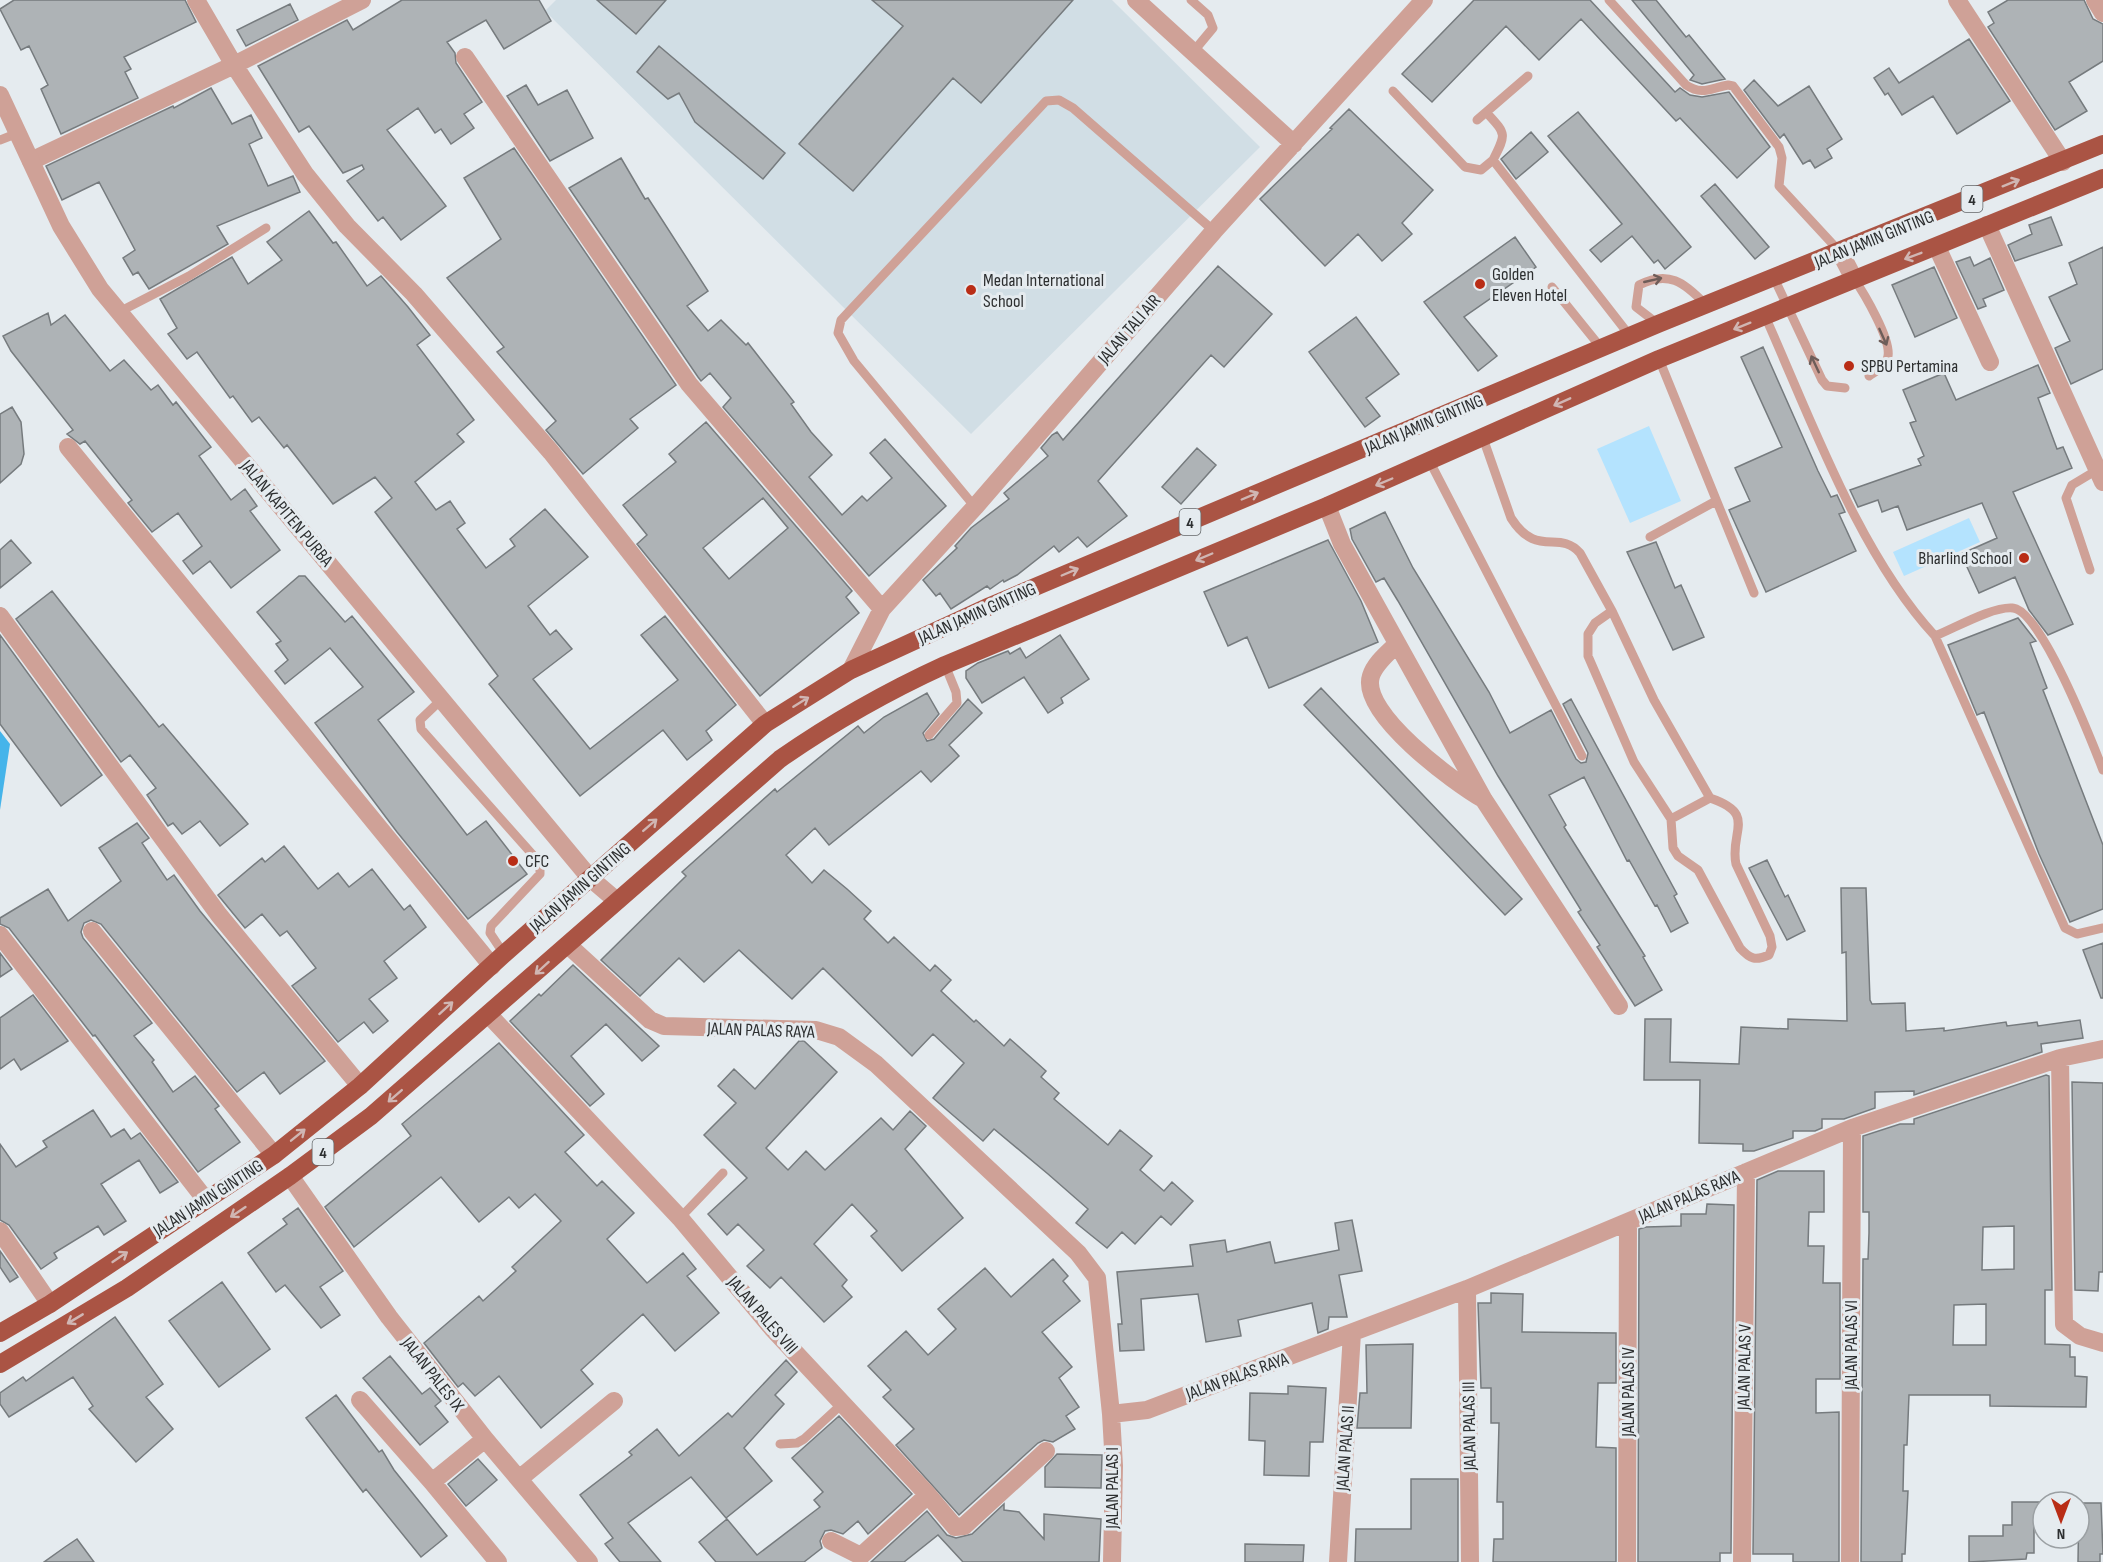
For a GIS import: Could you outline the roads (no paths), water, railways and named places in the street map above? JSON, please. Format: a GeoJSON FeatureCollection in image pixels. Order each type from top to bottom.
{"type":"FeatureCollection","features":[{"type":"Feature","properties":{"kind":"highway","name":"JALAN JAMIN GINTING"},"geometry":{"type":"LineString","coordinates":[[0,1333],[50,1304],[274,1155],[360,1086],[498,960],[765,724],[851,670],[990,606],[1705,304],[1840,252],[2103,144]]}},
{"type":"Feature","properties":{"kind":"highway","name":"JALAN JAMIN GINTING"},"geometry":{"type":"LineString","coordinates":[[0,1364],[127,1288],[290,1176],[371,1116],[780,759],[828,726],[883,693],[1430,462],[1659,359],[2103,178]]}},
{"type":"Feature","properties":{"kind":"street"},"geometry":{"type":"LineString","coordinates":[[196,0],[234,65],[305,174],[347,226],[414,294],[551,452],[765,724]]}},
{"type":"Feature","properties":{"kind":"street"},"geometry":{"type":"LineString","coordinates":[[31,161],[234,65],[362,0]]}},
{"type":"Feature","properties":{"kind":"street"},"geometry":{"type":"LineString","coordinates":[[1136,0],[1294,144]]}},
{"type":"Feature","properties":{"kind":"street","name":"JALAN TALI AIR"},"geometry":{"type":"LineString","coordinates":[[851,670],[882,609],[975,507],[1214,231],[1424,0]]}},
{"type":"Feature","properties":{"kind":"street"},"geometry":{"type":"LineString","coordinates":[[1956,0],[2063,162]]}},
{"type":"Feature","properties":{"kind":"street"},"geometry":{"type":"LineString","coordinates":[[2095,0],[2103,13]]}},
{"type":"Feature","properties":{"kind":"street"},"geometry":{"type":"LineString","coordinates":[[465,57],[689,384],[882,609]]}},
{"type":"Feature","properties":{"kind":"street","name":"JALAN KAPITEN PURBA"},"geometry":{"type":"LineString","coordinates":[[1,100],[60,226],[100,289],[590,878],[617,901]]}},
{"type":"Feature","properties":{"kind":"street"},"geometry":{"type":"LineString","coordinates":[[1987,225],[2100,476]]}},
{"type":"Feature","properties":{"kind":"street"},"geometry":{"type":"LineString","coordinates":[[1937,246],[1990,362]]}},
{"type":"Feature","properties":{"kind":"street"},"geometry":{"type":"LineString","coordinates":[[1840,252],[1854,279]]}},
{"type":"Feature","properties":{"kind":"street"},"geometry":{"type":"LineString","coordinates":[[68,447],[498,960]]}},
{"type":"Feature","properties":{"kind":"street"},"geometry":{"type":"LineString","coordinates":[[1327,506],[1342,544],[1484,800],[1619,1006]]}},
{"type":"Feature","properties":{"kind":"street"},"geometry":{"type":"LineString","coordinates":[[0,616],[219,915],[360,1086]]}},
{"type":"Feature","properties":{"kind":"street"},"geometry":{"type":"LineString","coordinates":[[1397,644],[1377,665],[1370,677],[1370,688],[1376,705],[1429,763],[1453,782],[1484,800]]}},
{"type":"Feature","properties":{"kind":"street"},"geometry":{"type":"LineString","coordinates":[[92,931],[274,1155]]}},
{"type":"Feature","properties":{"kind":"street"},"geometry":{"type":"LineString","coordinates":[[0,935],[205,1199]]}},
{"type":"Feature","properties":{"kind":"street","name":"JALAN PALAS RAYA"},"geometry":{"type":"LineString","coordinates":[[568,945],[650,1020],[664,1026],[816,1030],[839,1037],[876,1064],[1078,1253],[1097,1278],[1111,1414],[1147,1410],[1467,1290],[1852,1128],[2060,1058],[2103,1049]]}},
{"type":"Feature","properties":{"kind":"street","name":"JALAN PALES VIII"},"geometry":{"type":"LineString","coordinates":[[489,1015],[680,1218],[772,1328],[955,1527],[964,1526],[1046,1451]]}},
{"type":"Feature","properties":{"kind":"street"},"geometry":{"type":"LineString","coordinates":[[2060,1058],[2064,1323],[2080,1336],[2103,1343]]}},
{"type":"Feature","properties":{"kind":"street","name":"JALAN PALAS VI"},"geometry":{"type":"LineString","coordinates":[[1850,1562],[1852,1128]]}},
{"type":"Feature","properties":{"kind":"street","name":"JALAN PALAS V"},"geometry":{"type":"LineString","coordinates":[[1742,1562],[1746,1172]]}},
{"type":"Feature","properties":{"kind":"street","name":"JALAN PALES IX"},"geometry":{"type":"LineString","coordinates":[[290,1176],[388,1317],[485,1439],[589,1562]]}},
{"type":"Feature","properties":{"kind":"street","name":"JALAN PALAS IV"},"geometry":{"type":"LineString","coordinates":[[1627,1562],[1628,1222]]}},
{"type":"Feature","properties":{"kind":"street"},"geometry":{"type":"LineString","coordinates":[[0,1231],[50,1304]]}},
{"type":"Feature","properties":{"kind":"street","name":"JALAN PALAS III"},"geometry":{"type":"LineString","coordinates":[[1467,1290],[1470,1562]]}},
{"type":"Feature","properties":{"kind":"street","name":"JALAN PALAS II"},"geometry":{"type":"LineString","coordinates":[[1338,1562],[1352,1333]]}},
{"type":"Feature","properties":{"kind":"street"},"geometry":{"type":"LineString","coordinates":[[360,1400],[498,1562]]}},
{"type":"Feature","properties":{"kind":"street"},"geometry":{"type":"LineString","coordinates":[[519,1479],[614,1401]]}},
{"type":"Feature","properties":{"kind":"street","name":"JALAN PALAS I"},"geometry":{"type":"LineString","coordinates":[[1111,1414],[1114,1466],[1112,1562]]}},
{"type":"Feature","properties":{"kind":"street"},"geometry":{"type":"LineString","coordinates":[[432,1482],[485,1439]]}},
{"type":"Feature","properties":{"kind":"street"},"geometry":{"type":"LineString","coordinates":[[831,1541],[861,1556],[928,1495]]}},
{"type":"Feature","properties":{"kind":"lane"},"geometry":{"type":"LineString","coordinates":[[1191,0],[1208,15],[1212,28],[1193,52]]}},
{"type":"Feature","properties":{"kind":"lane"},"geometry":{"type":"LineString","coordinates":[[1609,0],[1686,85],[1696,92],[1708,92],[1728,85],[1733,86],[1779,147],[1782,158],[1779,186],[1840,252]]}},
{"type":"Feature","properties":{"kind":"lane"},"geometry":{"type":"LineString","coordinates":[[1477,120],[1528,76]]}},
{"type":"Feature","properties":{"kind":"lane"},"geometry":{"type":"LineString","coordinates":[[1393,91],[1465,167],[1481,170],[1493,160],[1504,139],[1504,132],[1486,112]]}},
{"type":"Feature","properties":{"kind":"lane"},"geometry":{"type":"LineString","coordinates":[[975,507],[854,361],[838,333],[841,320],[1046,101],[1059,100],[1073,108],[1214,231]]}},
{"type":"Feature","properties":{"kind":"lane"},"geometry":{"type":"LineString","coordinates":[[0,140],[18,133]]}},
{"type":"Feature","properties":{"kind":"lane"},"geometry":{"type":"LineString","coordinates":[[1493,160],[1630,336]]}},
{"type":"Feature","properties":{"kind":"lane"},"geometry":{"type":"LineString","coordinates":[[119,312],[189,276],[266,228]]}},
{"type":"Feature","properties":{"kind":"lane"},"geometry":{"type":"LineString","coordinates":[[1658,324],[1636,307],[1639,285],[1652,278],[1668,278],[1688,286],[1705,304]]}},
{"type":"Feature","properties":{"kind":"lane"},"geometry":{"type":"LineString","coordinates":[[1774,278],[1822,380],[1827,386],[1845,387]]}},
{"type":"Feature","properties":{"kind":"lane"},"geometry":{"type":"LineString","coordinates":[[1854,279],[1863,292],[1888,346],[1888,358],[1883,366],[1869,376]]}},
{"type":"Feature","properties":{"kind":"lane"},"geometry":{"type":"LineString","coordinates":[[1552,287],[1602,349]]}},
{"type":"Feature","properties":{"kind":"lane"},"geometry":{"type":"LineString","coordinates":[[1765,316],[1836,476],[1881,565],[1910,607],[1935,636],[2065,928],[2077,934],[2103,928]]}},
{"type":"Feature","properties":{"kind":"lane"},"geometry":{"type":"LineString","coordinates":[[1659,359],[1754,593]]}},
{"type":"Feature","properties":{"kind":"lane"},"geometry":{"type":"LineString","coordinates":[[1483,438],[1511,518],[1517,528],[1527,538],[1564,543],[1575,548],[1612,611],[1654,700],[1710,798]]}},
{"type":"Feature","properties":{"kind":"lane"},"geometry":{"type":"LineString","coordinates":[[1430,462],[1582,756]]}},
{"type":"Feature","properties":{"kind":"lane"},"geometry":{"type":"LineString","coordinates":[[2090,570],[2066,498],[2072,485],[2100,476]]}},
{"type":"Feature","properties":{"kind":"lane"},"geometry":{"type":"LineString","coordinates":[[1650,537],[1716,501]]}},
{"type":"Feature","properties":{"kind":"lane"},"geometry":{"type":"LineString","coordinates":[[1935,636],[1990,613],[2011,607],[2027,614],[2071,691],[2103,770]]}},
{"type":"Feature","properties":{"kind":"lane"},"geometry":{"type":"LineString","coordinates":[[1612,611],[1595,623],[1588,634],[1588,656],[1634,762],[1671,819],[1673,848],[1678,856],[1698,870],[1740,948],[1749,958],[1758,960],[1769,955],[1772,947],[1770,936],[1734,853],[1740,828],[1739,821],[1724,802],[1710,798],[1671,819]]}},
{"type":"Feature","properties":{"kind":"lane"},"geometry":{"type":"LineString","coordinates":[[930,735],[957,703],[956,692],[945,665]]}},
{"type":"Feature","properties":{"kind":"lane"},"geometry":{"type":"LineString","coordinates":[[442,699],[420,720],[421,729],[540,863],[540,874],[491,926],[490,933],[498,960]]}},
{"type":"Feature","properties":{"kind":"lane"},"geometry":{"type":"LineString","coordinates":[[680,1218],[723,1173]]}},
{"type":"Feature","properties":{"kind":"lane"},"geometry":{"type":"LineString","coordinates":[[780,1444],[797,1443],[804,1439],[842,1404]]}},
{"type":"Feature","properties":{"kind":"water"},"geometry":{"type":"Polygon","coordinates":[[[0,731],[10,744],[0,810],[0,731]]]}},
{"type":"Feature","properties":{"kind":"place","name":"Golden Eleven Hotel"},"geometry":{"type":"Point","coordinates":[1480,284]}},
{"type":"Feature","properties":{"kind":"place","name":"Medan International School"},"geometry":{"type":"Point","coordinates":[971,290]}},
{"type":"Feature","properties":{"kind":"place","name":"SPBU Pertamina"},"geometry":{"type":"Point","coordinates":[1849,366]}},
{"type":"Feature","properties":{"kind":"place","name":"Bharlind School"},"geometry":{"type":"Point","coordinates":[2024,558]}},
{"type":"Feature","properties":{"kind":"place","name":"CFC"},"geometry":{"type":"Point","coordinates":[513,861]}}]}
